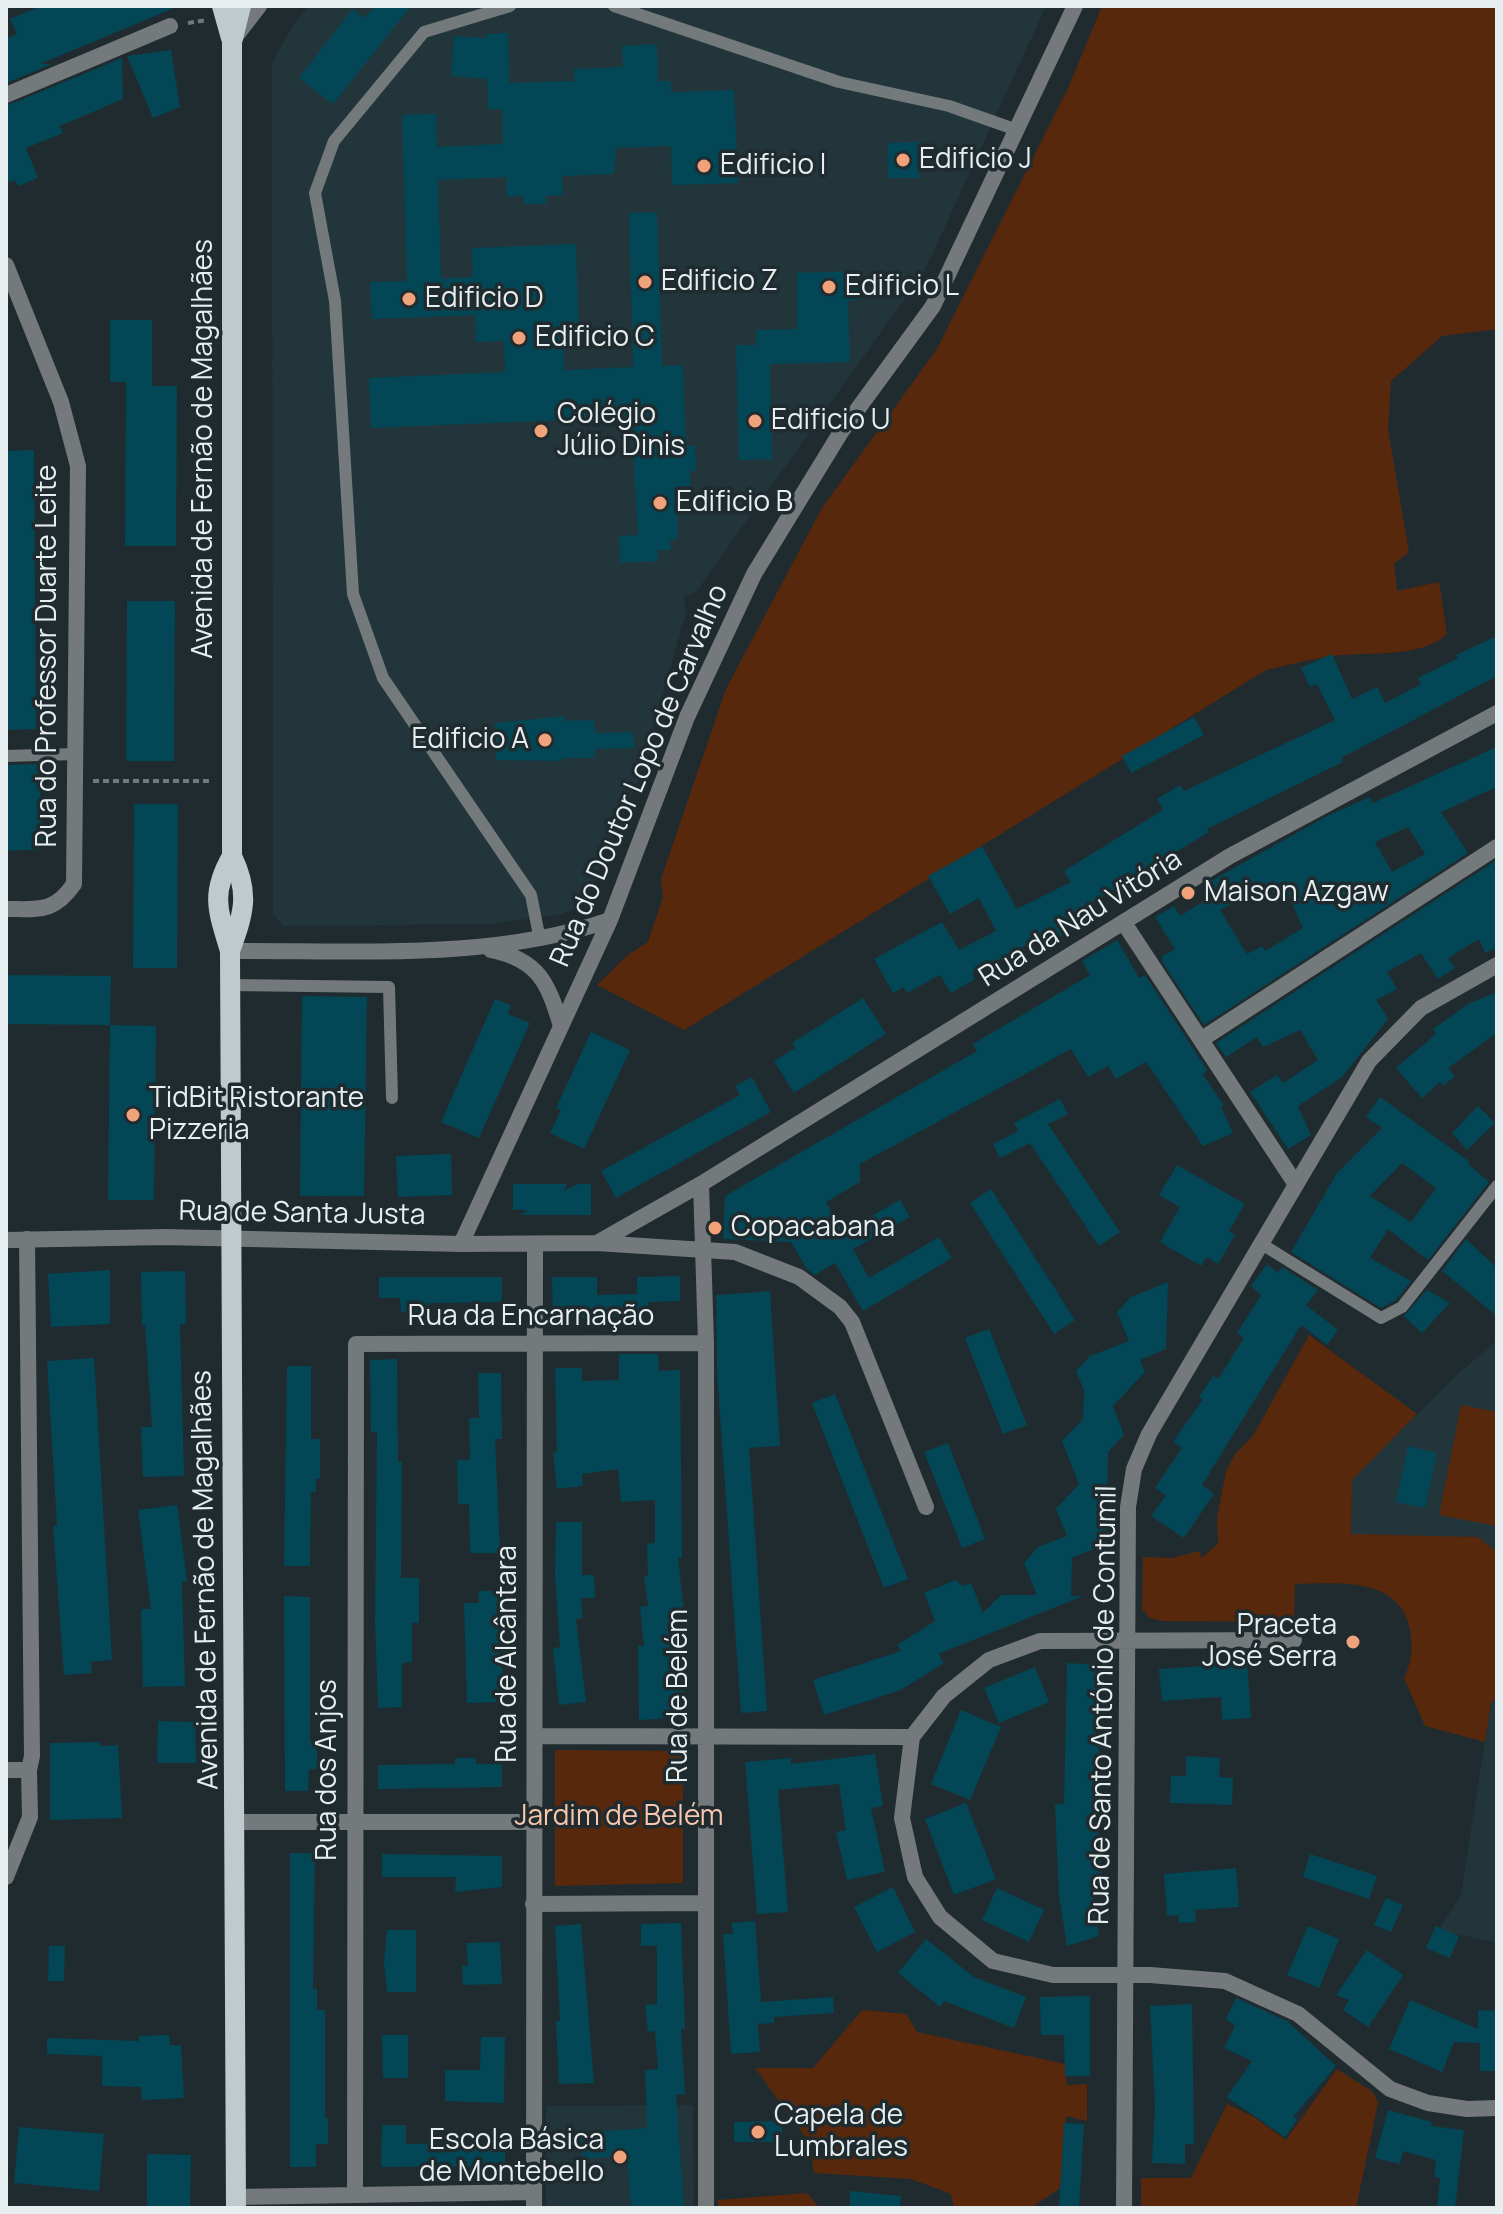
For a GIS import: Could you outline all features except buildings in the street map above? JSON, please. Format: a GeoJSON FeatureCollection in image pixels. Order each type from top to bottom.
{"type":"FeatureCollection","features":[{"type":"Feature","properties":{"kind":"main road","name":"Avenida de Fernão de Magalhães"},"geometry":{"type":"LineString","coordinates":[[229,10],[232,42],[232,856],[219,879],[219,914],[230,951],[231,985],[236,2203]]}},
{"type":"Feature","properties":{"kind":"street"},"geometry":{"type":"LineString","coordinates":[[232,42],[259,6]]}},
{"type":"Feature","properties":{"kind":"street","name":"Rua do Doutor Lopo de Carvalho"},"geometry":{"type":"LineString","coordinates":[[461,1244],[610,920],[687,717],[754,574],[841,432],[933,306],[1075,6]]}},
{"type":"Feature","properties":{"kind":"street"},"geometry":{"type":"LineString","coordinates":[[6,95],[170,26]]}},
{"type":"Feature","properties":{"kind":"street","name":"Rua do Professor Duarte Leite"},"geometry":{"type":"LineString","coordinates":[[6,265],[61,402],[78,466],[74,884],[63,900],[47,908],[6,909]]}},
{"type":"Feature","properties":{"kind":"street","name":"Rua da Nau Vitória"},"geometry":{"type":"LineString","coordinates":[[701,1184],[1230,856],[1497,713]]}},
{"type":"Feature","properties":{"kind":"street"},"geometry":{"type":"LineString","coordinates":[[1202,1039],[1497,847]]}},
{"type":"Feature","properties":{"kind":"street"},"geometry":{"type":"LineString","coordinates":[[230,951],[478,947],[540,940],[610,920]]}},
{"type":"Feature","properties":{"kind":"street"},"geometry":{"type":"LineString","coordinates":[[1124,923],[1295,1183]]}},
{"type":"Feature","properties":{"kind":"street"},"geometry":{"type":"LineString","coordinates":[[478,947],[512,954],[532,965],[550,991],[561,1026]]}},
{"type":"Feature","properties":{"kind":"street","name":"Rua de Santo António de Contumil"},"geometry":{"type":"LineString","coordinates":[[1124,2208],[1128,1507],[1134,1469],[1149,1434],[1369,1061],[1421,1008],[1497,965]]}},
{"type":"Feature","properties":{"kind":"street","name":"Rua de Santa Justa"},"geometry":{"type":"LineString","coordinates":[[597,1243],[701,1184]]}},
{"type":"Feature","properties":{"kind":"street","name":"Rua de Belém"},"geometry":{"type":"LineString","coordinates":[[701,1184],[706,1343],[706,2208]]}},
{"type":"Feature","properties":{"kind":"street","name":"Rua de Santa Justa"},"geometry":{"type":"LineString","coordinates":[[6,1240],[230,1238],[461,1244],[597,1243],[735,1252],[799,1277],[840,1307],[852,1322],[926,1507]]}},
{"type":"Feature","properties":{"kind":"street"},"geometry":{"type":"LineString","coordinates":[[6,1877],[30,1817],[27,1239]]}},
{"type":"Feature","properties":{"kind":"street","name":"Rua de Alcântara"},"geometry":{"type":"LineString","coordinates":[[534,2200],[532,1341],[535,1244]]}},
{"type":"Feature","properties":{"kind":"street","name":"Rua da Encarnação"},"geometry":{"type":"LineString","coordinates":[[356,1344],[532,1341],[706,1343]]}},
{"type":"Feature","properties":{"kind":"street","name":"Rua dos Anjos"},"geometry":{"type":"LineString","coordinates":[[355,2195],[356,1344]]}},
{"type":"Feature","properties":{"kind":"street"},"geometry":{"type":"LineString","coordinates":[[1294,1640],[1040,1641],[989,1660],[944,1696],[912,1737],[902,1818],[915,1877],[940,1917],[993,1961],[1053,1975],[1125,1974],[1225,1981],[1298,2014],[1390,2089],[1428,2103],[1467,2109],[1497,2108]]}},
{"type":"Feature","properties":{"kind":"street"},"geometry":{"type":"LineString","coordinates":[[535,1736],[912,1737]]}},
{"type":"Feature","properties":{"kind":"street"},"geometry":{"type":"LineString","coordinates":[[6,1770],[29,1770]]}},
{"type":"Feature","properties":{"kind":"street"},"geometry":{"type":"LineString","coordinates":[[236,1822],[533,1822]]}},
{"type":"Feature","properties":{"kind":"street"},"geometry":{"type":"LineString","coordinates":[[533,1904],[704,1903]]}},
{"type":"Feature","properties":{"kind":"street"},"geometry":{"type":"LineString","coordinates":[[236,2203],[355,2195],[534,2200]]}},
{"type":"Feature","properties":{"kind":"lane"},"geometry":{"type":"LineString","coordinates":[[510,6],[424,32],[334,141],[315,193],[335,301],[353,594],[383,678],[531,895],[540,940]]}},
{"type":"Feature","properties":{"kind":"lane"},"geometry":{"type":"LineString","coordinates":[[614,6],[839,82],[949,106],[1017,130]]}},
{"type":"Feature","properties":{"kind":"lane"},"geometry":{"type":"LineString","coordinates":[[6,756],[75,754]]}},
{"type":"Feature","properties":{"kind":"lane"},"geometry":{"type":"LineString","coordinates":[[231,985],[389,987],[392,1098]]}},
{"type":"Feature","properties":{"kind":"lane"},"geometry":{"type":"LineString","coordinates":[[1260,1243],[1381,1318],[1402,1307],[1497,1186]]}},
{"type":"Feature","properties":{"kind":"path"},"geometry":{"type":"LineString","coordinates":[[170,26],[229,10]]}},
{"type":"Feature","properties":{"kind":"path"},"geometry":{"type":"LineString","coordinates":[[75,781],[232,781]]}},
{"type":"Feature","properties":{"kind":"shaded area","name":"Colégio Júlio Dinis"},"geometry":{"type":"Polygon","coordinates":[[[309,6],[1046,6],[925,270],[696,592],[684,597],[686,612],[639,778],[590,891],[579,907],[559,915],[489,924],[283,926],[273,914],[272,63],[294,24],[309,6]]]}},
{"type":"Feature","properties":{"kind":"shaded area"},"geometry":{"type":"Polygon","coordinates":[[[1497,1340],[1497,1552],[1478,1537],[1351,1535],[1352,1480],[1450,1381],[1497,1340]]]}},
{"type":"Feature","properties":{"kind":"shaded area"},"geometry":{"type":"Polygon","coordinates":[[[1497,1698],[1497,1943],[1439,1930],[1461,1895],[1491,1703],[1497,1698]]]}},
{"type":"Feature","properties":{"kind":"shaded area","name":"Escola Básica de Montebello"},"geometry":{"type":"Polygon","coordinates":[[[693,2105],[694,2208],[546,2208],[546,2106],[693,2105]]]}},
{"type":"Feature","properties":{"kind":"green space"},"geometry":{"type":"Polygon","coordinates":[[[1102,6],[1497,6],[1497,329],[1442,336],[1391,381],[1388,430],[1409,552],[1394,564],[1397,591],[1439,582],[1447,634],[1436,642],[1409,651],[1333,656],[1266,670],[684,1030],[597,985],[629,954],[648,942],[663,897],[661,879],[726,689],[822,508],[937,349],[1069,86],[1102,6]]]}},
{"type":"Feature","properties":{"kind":"green space"},"geometry":{"type":"Polygon","coordinates":[[[1309,1335],[1417,1414],[1352,1480],[1351,1534],[1478,1537],[1497,1552],[1497,1698],[1491,1703],[1485,1742],[1425,1726],[1404,1678],[1409,1666],[1411,1643],[1404,1612],[1394,1600],[1380,1591],[1347,1584],[1295,1584],[1294,1622],[1162,1621],[1150,1618],[1142,1609],[1143,1557],[1172,1558],[1200,1551],[1201,1558],[1218,1544],[1217,1518],[1226,1471],[1235,1454],[1253,1436],[1309,1335]]]}},
{"type":"Feature","properties":{"kind":"green space"},"geometry":{"type":"Polygon","coordinates":[[[1461,1405],[1497,1412],[1497,1526],[1439,1515],[1461,1405]]]}},
{"type":"Feature","properties":{"kind":"green space","name":"Jardim de Belém"},"geometry":{"type":"Polygon","coordinates":[[[555,1750],[683,1751],[683,1883],[555,1886],[555,1750]]]}},
{"type":"Feature","properties":{"kind":"green space"},"geometry":{"type":"Polygon","coordinates":[[[862,2010],[906,2014],[917,2032],[1065,2064],[1067,2085],[1087,2084],[1087,2121],[1066,2116],[1063,2186],[1034,2206],[954,2208],[951,2194],[911,2179],[814,2173],[809,2142],[755,2068],[813,2068],[862,2010]]]}},
{"type":"Feature","properties":{"kind":"green space"},"geometry":{"type":"Polygon","coordinates":[[[1337,2069],[1373,2092],[1378,2103],[1356,2208],[1141,2208],[1141,2178],[1191,2178],[1227,2104],[1254,2117],[1286,2140],[1337,2069]]]}},
{"type":"Feature","properties":{"kind":"green space"},"geometry":{"type":"Polygon","coordinates":[[[807,2193],[820,2208],[718,2208],[718,2200],[807,2193]]]}},
{"type":"Feature","properties":{"kind":"place","name":"Edificio J"},"geometry":{"type":"Point","coordinates":[903,160]}},
{"type":"Feature","properties":{"kind":"place","name":"Edificio I"},"geometry":{"type":"Point","coordinates":[704,166]}},
{"type":"Feature","properties":{"kind":"place","name":"Edificio Z"},"geometry":{"type":"Point","coordinates":[645,282]}},
{"type":"Feature","properties":{"kind":"place","name":"Edificio L"},"geometry":{"type":"Point","coordinates":[829,287]}},
{"type":"Feature","properties":{"kind":"place","name":"Edificio D"},"geometry":{"type":"Point","coordinates":[409,299]}},
{"type":"Feature","properties":{"kind":"place","name":"Edificio C"},"geometry":{"type":"Point","coordinates":[519,338]}},
{"type":"Feature","properties":{"kind":"place","name":"Edificio U"},"geometry":{"type":"Point","coordinates":[755,421]}},
{"type":"Feature","properties":{"kind":"place","name":"Colégio Júlio Dinis"},"geometry":{"type":"Point","coordinates":[541,431]}},
{"type":"Feature","properties":{"kind":"place","name":"Edificio B"},"geometry":{"type":"Point","coordinates":[660,503]}},
{"type":"Feature","properties":{"kind":"place","name":"Edificio A"},"geometry":{"type":"Point","coordinates":[545,740]}},
{"type":"Feature","properties":{"kind":"place","name":"Maison Azgaw"},"geometry":{"type":"Point","coordinates":[1188,893]}},
{"type":"Feature","properties":{"kind":"place","name":"TidBit Ristorante Pizzeria"},"geometry":{"type":"Point","coordinates":[133,1115]}},
{"type":"Feature","properties":{"kind":"place","name":"Copacabana"},"geometry":{"type":"Point","coordinates":[715,1228]}},
{"type":"Feature","properties":{"kind":"place","name":"Praceta José Serra"},"geometry":{"type":"Point","coordinates":[1353,1642]}},
{"type":"Feature","properties":{"kind":"place","name":"Capela de Lumbrales"},"geometry":{"type":"Point","coordinates":[758,2132]}},
{"type":"Feature","properties":{"kind":"place","name":"Escola Básica de Montebello"},"geometry":{"type":"Point","coordinates":[620,2157]}}]}
